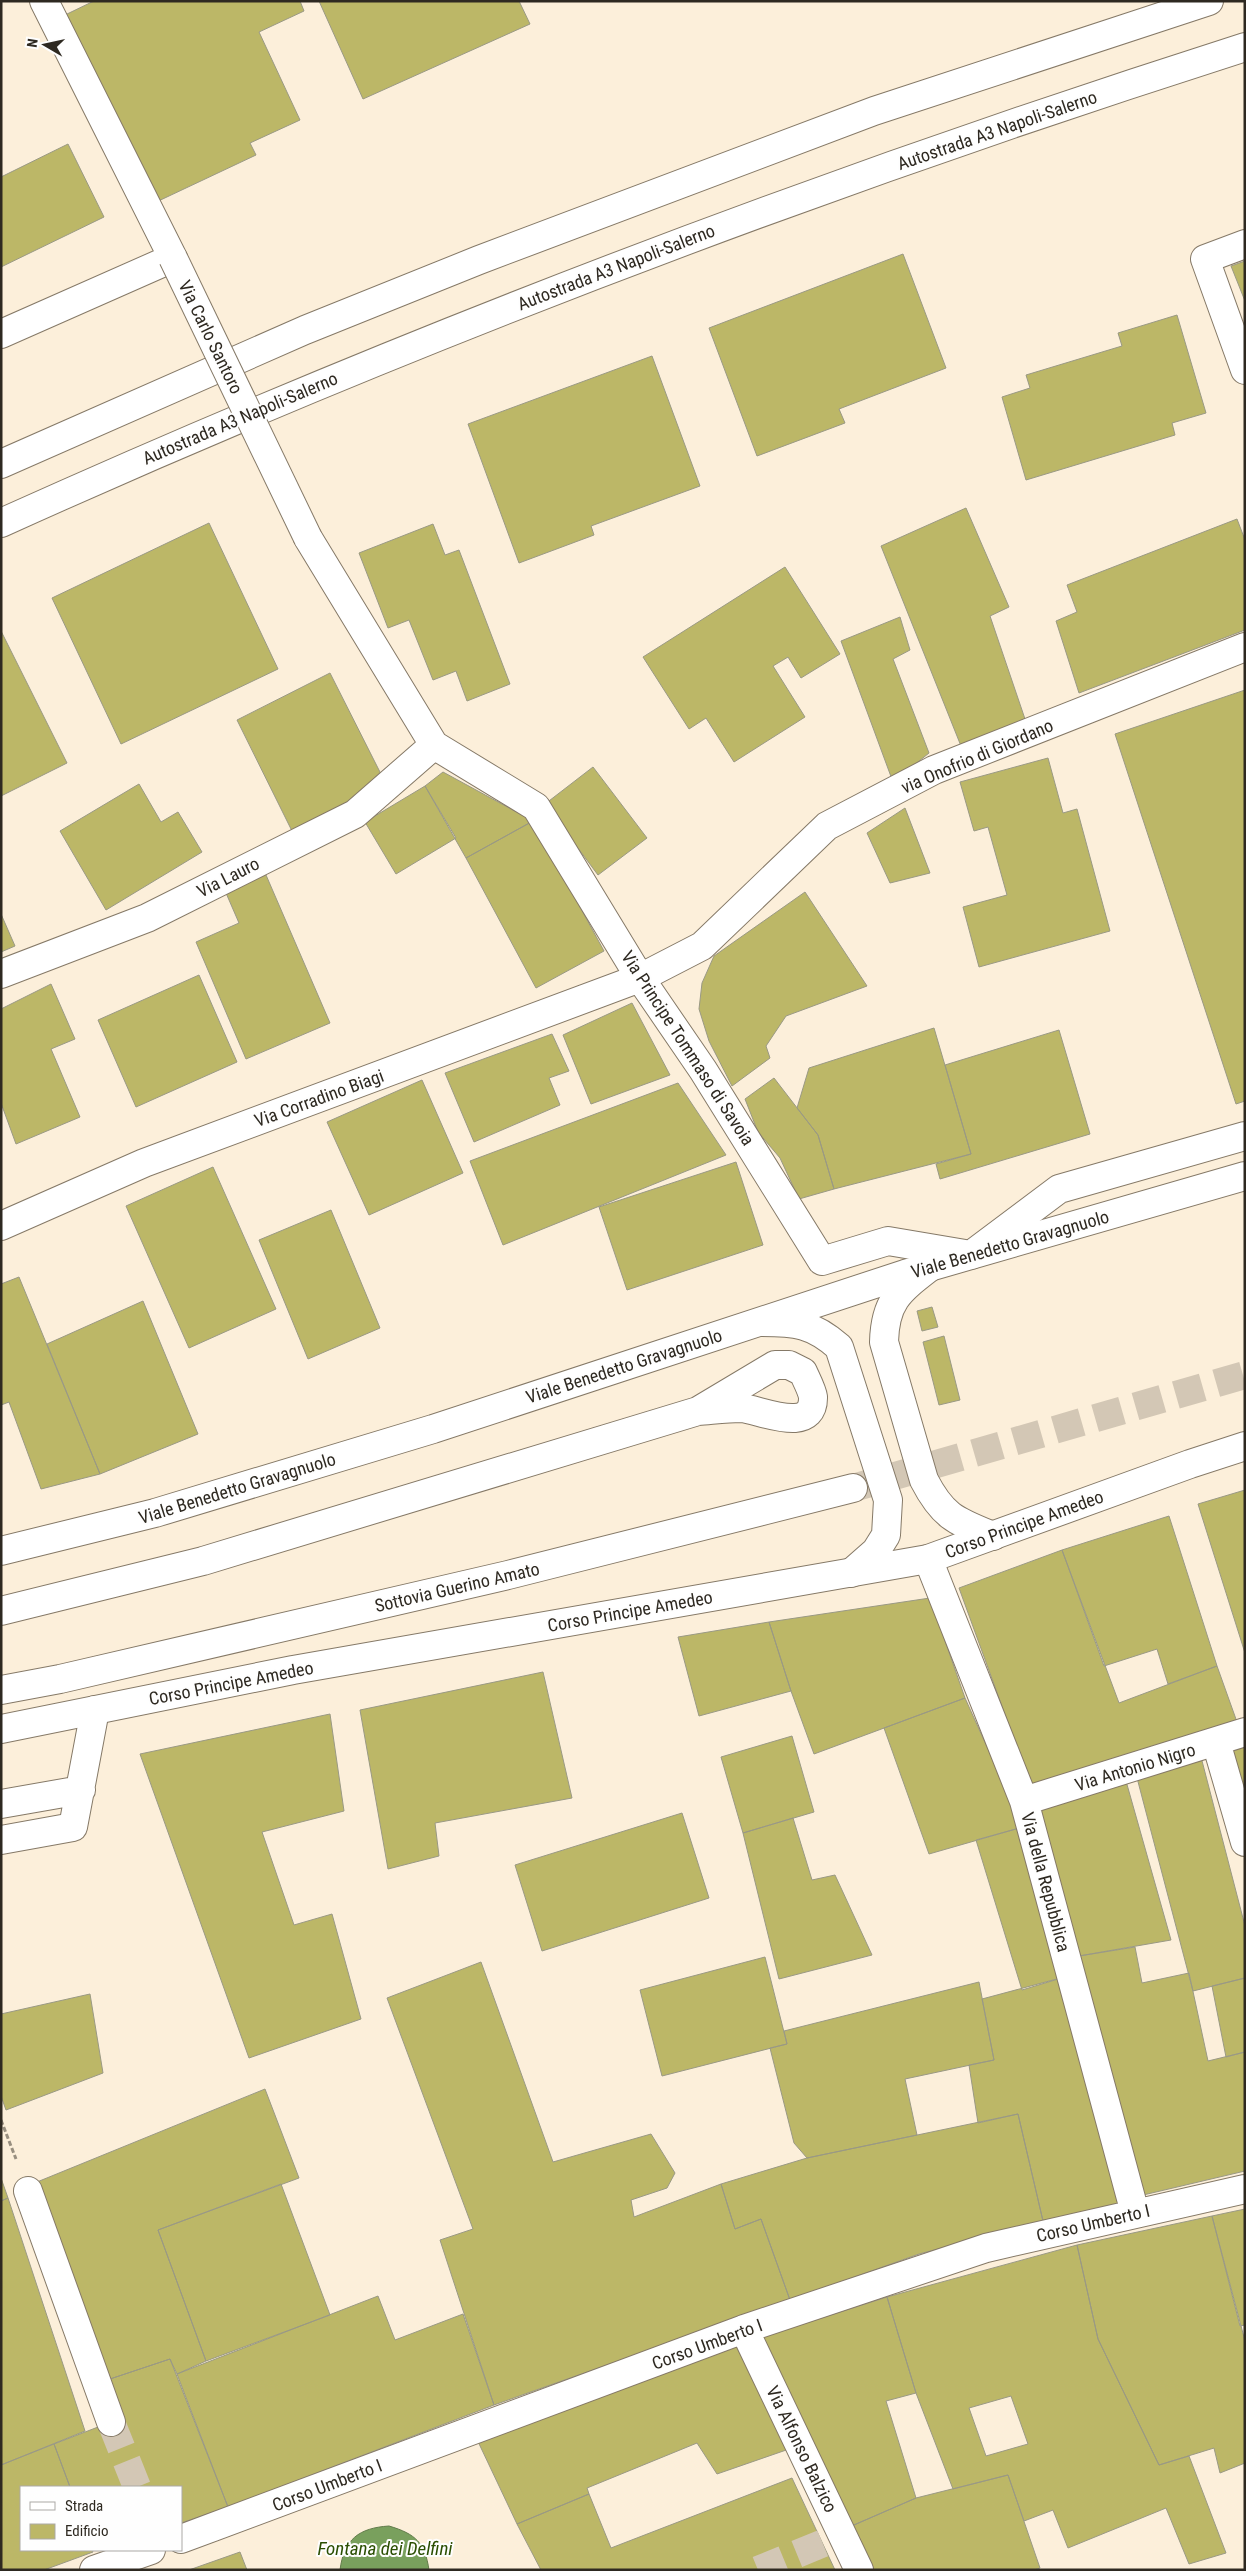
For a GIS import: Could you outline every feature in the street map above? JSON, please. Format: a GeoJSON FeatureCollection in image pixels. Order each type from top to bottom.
{"type":"FeatureCollection","features":[{"type":"Feature","properties":{"kind":"main road","name":"Via Carlo Santoro"},"geometry":{"type":"LineString","coordinates":[[44,1],[173,258],[308,538],[434,745]]}},
{"type":"Feature","properties":{"kind":"main road"},"geometry":{"type":"LineString","coordinates":[[1,464],[305,330],[479,260],[874,112],[1209,1]]}},
{"type":"Feature","properties":{"kind":"main road","name":"Autostrada A3 Napoli-Salerno"},"geometry":{"type":"LineString","coordinates":[[1,523],[150,455],[500,311],[858,178],[1020,121],[1245,48]]}},
{"type":"Feature","properties":{"kind":"main road"},"geometry":{"type":"LineString","coordinates":[[1245,244],[1205,259],[1245,370]]}},
{"type":"Feature","properties":{"kind":"main road"},"geometry":{"type":"LineString","coordinates":[[1,334],[173,258]]}},
{"type":"Feature","properties":{"kind":"main road","name":"via Onofrio di Giordano"},"geometry":{"type":"LineString","coordinates":[[640,978],[702,946],[827,826],[934,770],[1245,647]]}},
{"type":"Feature","properties":{"kind":"main road","name":"Via Lauro"},"geometry":{"type":"LineString","coordinates":[[1,974],[147,918],[355,814],[434,745]]}},
{"type":"Feature","properties":{"kind":"main road","name":"Via Principe Tommaso di Savoia"},"geometry":{"type":"LineString","coordinates":[[434,745],[536,807],[640,978],[713,1086],[822,1261],[888,1241],[971,1255]]}},
{"type":"Feature","properties":{"kind":"main road","name":"Via Corradino Biagi"},"geometry":{"type":"LineString","coordinates":[[1,1226],[144,1163],[640,978]]}},
{"type":"Feature","properties":{"kind":"main road"},"geometry":{"type":"LineString","coordinates":[[971,1255],[1059,1189],[1245,1136]]}},
{"type":"Feature","properties":{"kind":"main road","name":"Viale Benedetto Gravagnuolo"},"geometry":{"type":"LineString","coordinates":[[1,1551],[192,1502],[433,1429],[756,1322],[930,1267],[1245,1176]]}},
{"type":"Feature","properties":{"kind":"main road"},"geometry":{"type":"LineString","coordinates":[[930,1267],[908,1284],[892,1303],[885,1321],[884,1342],[924,1480],[935,1500],[951,1517],[993,1536]]}},
{"type":"Feature","properties":{"kind":"main road"},"geometry":{"type":"LineString","coordinates":[[756,1322],[796,1322],[822,1332],[839,1347],[888,1500],[886,1535],[876,1551],[851,1573]]}},
{"type":"Feature","properties":{"kind":"main road"},"geometry":{"type":"LineString","coordinates":[[1,1611],[203,1561],[698,1411]]}},
{"type":"Feature","properties":{"kind":"main road","name":"Corso Principe Amedeo"},"geometry":{"type":"LineString","coordinates":[[1,1729],[293,1670],[928,1560],[1245,1446]]}},
{"type":"Feature","properties":{"kind":"main road","name":"Sottovia Guerino Amato"},"geometry":{"type":"LineString","coordinates":[[1,1690],[60,1679],[508,1575],[853,1488]]}},
{"type":"Feature","properties":{"kind":"main road","name":"Via della Repubblica"},"geometry":{"type":"LineString","coordinates":[[928,1560],[1024,1801],[1135,2213]]}},
{"type":"Feature","properties":{"kind":"main road","name":"Sottovia Guerino Amato"},"geometry":{"type":"LineString","coordinates":[[1,1700],[60,1679]]}},
{"type":"Feature","properties":{"kind":"main road"},"geometry":{"type":"LineString","coordinates":[[1,1840],[74,1827],[95,1710]]}},
{"type":"Feature","properties":{"kind":"main road","name":"Via Antonio Nigro"},"geometry":{"type":"LineString","coordinates":[[1024,1801],[1245,1732]]}},
{"type":"Feature","properties":{"kind":"main road"},"geometry":{"type":"LineString","coordinates":[[1216,1742],[1245,1842]]}},
{"type":"Feature","properties":{"kind":"main road"},"geometry":{"type":"LineString","coordinates":[[1,1804],[81,1790]]}},
{"type":"Feature","properties":{"kind":"main road","name":"Corso Umberto I"},"geometry":{"type":"LineString","coordinates":[[182,2539],[744,2329],[986,2248],[1245,2189]]}},
{"type":"Feature","properties":{"kind":"main road"},"geometry":{"type":"LineString","coordinates":[[28,2191],[111,2422]]}},
{"type":"Feature","properties":{"kind":"main road","name":"Via Alfonso Balzico"},"geometry":{"type":"LineString","coordinates":[[744,2329],[859,2570]]}},
{"type":"Feature","properties":{"kind":"main road"},"geometry":{"type":"LineString","coordinates":[[94,2570],[148,2551]]}},
{"type":"Feature","properties":{"kind":"path"},"geometry":{"type":"LineString","coordinates":[[1,2120],[28,2191]]}},
{"type":"Feature","properties":{"kind":"water","name":"Fontana dei Delfini"},"geometry":{"type":"Polygon","coordinates":[[[389,2526],[406,2532],[418,2541],[425,2553],[429,2570],[340,2570],[345,2550],[355,2537],[369,2529],[389,2526]]]}},
{"type":"Feature","properties":{"kind":"building"},"geometry":{"type":"Polygon","coordinates":[[[94,1],[300,1],[304,11],[259,32],[300,120],[250,143],[256,155],[152,204],[65,15],[94,1]]]}},
{"type":"Feature","properties":{"kind":"building"},"geometry":{"type":"Polygon","coordinates":[[[319,1],[519,1],[530,24],[363,99],[319,1]]]}},
{"type":"Feature","properties":{"kind":"building"},"geometry":{"type":"Polygon","coordinates":[[[68,144],[104,217],[1,267],[1,177],[68,144]]]}},
{"type":"Feature","properties":{"kind":"building"},"geometry":{"type":"Polygon","coordinates":[[[903,254],[946,368],[839,409],[845,423],[757,456],[709,328],[903,254]]]}},
{"type":"Feature","properties":{"kind":"building"},"geometry":{"type":"Polygon","coordinates":[[[1245,261],[1245,301],[1231,266],[1245,261]]]}},
{"type":"Feature","properties":{"kind":"building"},"geometry":{"type":"Polygon","coordinates":[[[1177,315],[1206,413],[1172,423],[1175,435],[1026,480],[1002,397],[1030,388],[1026,375],[1122,346],[1118,333],[1177,315]]]}},
{"type":"Feature","properties":{"kind":"building"},"geometry":{"type":"Polygon","coordinates":[[[652,356],[700,486],[591,526],[594,535],[519,563],[468,424],[652,356]]]}},
{"type":"Feature","properties":{"kind":"building"},"geometry":{"type":"Polygon","coordinates":[[[966,508],[1009,607],[990,616],[1025,719],[961,746],[881,546],[966,508]]]}},
{"type":"Feature","properties":{"kind":"building"},"geometry":{"type":"Polygon","coordinates":[[[1237,519],[1245,540],[1245,630],[1079,693],[1056,621],[1077,612],[1067,585],[1237,519]]]}},
{"type":"Feature","properties":{"kind":"building"},"geometry":{"type":"Polygon","coordinates":[[[209,523],[278,669],[121,744],[52,598],[209,523]]]}},
{"type":"Feature","properties":{"kind":"building"},"geometry":{"type":"Polygon","coordinates":[[[433,524],[445,555],[459,550],[510,684],[467,701],[456,671],[433,680],[409,620],[388,628],[359,553],[433,524]]]}},
{"type":"Feature","properties":{"kind":"building"},"geometry":{"type":"Polygon","coordinates":[[[785,567],[840,654],[801,678],[788,657],[773,666],[805,717],[734,762],[706,718],[689,729],[643,657],[785,567]]]}},
{"type":"Feature","properties":{"kind":"building"},"geometry":{"type":"Polygon","coordinates":[[[900,617],[910,650],[893,659],[929,753],[893,782],[841,641],[900,617]]]}},
{"type":"Feature","properties":{"kind":"building"},"geometry":{"type":"Polygon","coordinates":[[[1,631],[67,763],[1,796],[1,631]]]}},
{"type":"Feature","properties":{"kind":"building"},"geometry":{"type":"Polygon","coordinates":[[[330,673],[386,784],[292,831],[237,720],[330,673]]]}},
{"type":"Feature","properties":{"kind":"building"},"geometry":{"type":"Polygon","coordinates":[[[1245,690],[1245,1101],[1236,1104],[1115,734],[1245,690]]]}},
{"type":"Feature","properties":{"kind":"building"},"geometry":{"type":"Polygon","coordinates":[[[1048,758],[1063,813],[1077,809],[1110,931],[979,967],[963,907],[1007,895],[988,827],[974,831],[960,782],[1048,758]]]}},
{"type":"Feature","properties":{"kind":"building"},"geometry":{"type":"Polygon","coordinates":[[[593,767],[647,838],[598,875],[545,804],[593,767]]]}},
{"type":"Feature","properties":{"kind":"building"},"geometry":{"type":"Polygon","coordinates":[[[443,772],[533,821],[466,858],[425,786],[443,772]]]}},
{"type":"Feature","properties":{"kind":"building"},"geometry":{"type":"Polygon","coordinates":[[[139,784],[161,822],[178,812],[202,852],[106,910],[60,831],[139,784]]]}},
{"type":"Feature","properties":{"kind":"building"},"geometry":{"type":"Polygon","coordinates":[[[425,786],[456,838],[396,874],[365,822],[425,786]]]}},
{"type":"Feature","properties":{"kind":"building"},"geometry":{"type":"Polygon","coordinates":[[[905,808],[930,873],[890,883],[867,833],[905,808]]]}},
{"type":"Feature","properties":{"kind":"building"},"geometry":{"type":"Polygon","coordinates":[[[533,821],[604,951],[536,988],[466,858],[533,821]]]}},
{"type":"Feature","properties":{"kind":"building"},"geometry":{"type":"Polygon","coordinates":[[[266,875],[330,1023],[246,1059],[196,942],[239,923],[226,893],[266,875]]]}},
{"type":"Feature","properties":{"kind":"building"},"geometry":{"type":"Polygon","coordinates":[[[805,892],[867,986],[786,1016],[766,1046],[770,1058],[732,1086],[709,1041],[699,1009],[702,983],[714,956],[805,892]]]}},
{"type":"Feature","properties":{"kind":"building"},"geometry":{"type":"Polygon","coordinates":[[[1,914],[15,946],[1,952],[1,914]]]}},
{"type":"Feature","properties":{"kind":"building"},"geometry":{"type":"Polygon","coordinates":[[[199,975],[237,1062],[136,1107],[98,1020],[199,975]]]}},
{"type":"Feature","properties":{"kind":"building"},"geometry":{"type":"Polygon","coordinates":[[[51,984],[75,1039],[51,1049],[80,1117],[16,1144],[1,1103],[1,1009],[51,984]]]}},
{"type":"Feature","properties":{"kind":"building"},"geometry":{"type":"Polygon","coordinates":[[[632,1003],[670,1075],[591,1104],[563,1035],[632,1003]]]}},
{"type":"Feature","properties":{"kind":"building"},"geometry":{"type":"Polygon","coordinates":[[[934,1028],[971,1154],[834,1189],[818,1135],[797,1108],[809,1068],[934,1028]]]}},
{"type":"Feature","properties":{"kind":"building"},"geometry":{"type":"Polygon","coordinates":[[[1059,1030],[1090,1134],[940,1179],[936,1164],[971,1154],[945,1065],[1059,1030]]]}},
{"type":"Feature","properties":{"kind":"building"},"geometry":{"type":"Polygon","coordinates":[[[552,1034],[569,1071],[549,1078],[560,1105],[474,1142],[445,1073],[552,1034]]]}},
{"type":"Feature","properties":{"kind":"building"},"geometry":{"type":"Polygon","coordinates":[[[774,1078],[818,1135],[834,1189],[799,1199],[780,1158],[758,1132],[745,1099],[774,1078]]]}},
{"type":"Feature","properties":{"kind":"building"},"geometry":{"type":"Polygon","coordinates":[[[422,1080],[463,1173],[369,1215],[327,1122],[422,1080]]]}},
{"type":"Feature","properties":{"kind":"building"},"geometry":{"type":"Polygon","coordinates":[[[678,1083],[726,1155],[503,1245],[470,1161],[678,1083]]]}},
{"type":"Feature","properties":{"kind":"building"},"geometry":{"type":"Polygon","coordinates":[[[736,1162],[763,1245],[627,1290],[599,1207],[736,1162]]]}},
{"type":"Feature","properties":{"kind":"building"},"geometry":{"type":"Polygon","coordinates":[[[213,1167],[276,1309],[189,1348],[126,1206],[213,1167]]]}},
{"type":"Feature","properties":{"kind":"building"},"geometry":{"type":"Polygon","coordinates":[[[331,1210],[380,1328],[308,1359],[259,1240],[331,1210]]]}},
{"type":"Feature","properties":{"kind":"building"},"geometry":{"type":"Polygon","coordinates":[[[19,1277],[100,1474],[41,1489],[9,1402],[1,1405],[1,1284],[19,1277]]]}},
{"type":"Feature","properties":{"kind":"building"},"geometry":{"type":"Polygon","coordinates":[[[143,1301],[198,1434],[100,1474],[47,1344],[143,1301]]]}},
{"type":"Feature","properties":{"kind":"building"},"geometry":{"type":"Polygon","coordinates":[[[932,1307],[938,1327],[922,1331],[917,1311],[932,1307]]]}},
{"type":"Feature","properties":{"kind":"building"},"geometry":{"type":"Polygon","coordinates":[[[944,1336],[960,1400],[939,1405],[923,1342],[944,1336]]]}},
{"type":"Feature","properties":{"kind":"building"},"geometry":{"type":"Polygon","coordinates":[[[1245,1490],[1245,1653],[1198,1504],[1245,1490]]]}},
{"type":"Feature","properties":{"kind":"building"},"geometry":{"type":"Polygon","coordinates":[[[1169,1516],[1217,1666],[1168,1684],[1157,1649],[1104,1666],[1062,1550],[1169,1516]]]}},
{"type":"Feature","properties":{"kind":"building"},"geometry":{"type":"Polygon","coordinates":[[[1062,1550],[1119,1703],[1217,1666],[1237,1722],[1035,1797],[959,1588],[1062,1550]]]}},
{"type":"Feature","properties":{"kind":"building"},"geometry":{"type":"Polygon","coordinates":[[[930,1598],[965,1698],[814,1754],[769,1622],[930,1598]]]}},
{"type":"Feature","properties":{"kind":"building"},"geometry":{"type":"Polygon","coordinates":[[[769,1622],[791,1691],[699,1716],[678,1637],[769,1622]]]}},
{"type":"Feature","properties":{"kind":"building"},"geometry":{"type":"Polygon","coordinates":[[[543,1672],[572,1798],[435,1823],[439,1856],[388,1869],[360,1710],[543,1672]]]}},
{"type":"Feature","properties":{"kind":"building"},"geometry":{"type":"Polygon","coordinates":[[[965,1698],[1023,1827],[929,1854],[884,1728],[965,1698]]]}},
{"type":"Feature","properties":{"kind":"building"},"geometry":{"type":"Polygon","coordinates":[[[330,1714],[344,1811],[262,1832],[294,1925],[332,1914],[361,2019],[249,2058],[140,1754],[330,1714]]]}},
{"type":"Feature","properties":{"kind":"building"},"geometry":{"type":"Polygon","coordinates":[[[792,1736],[814,1812],[743,1833],[721,1757],[792,1736]]]}},
{"type":"Feature","properties":{"kind":"building"},"geometry":{"type":"Polygon","coordinates":[[[1245,1742],[1245,1813],[1227,1747],[1245,1742]]]}},
{"type":"Feature","properties":{"kind":"building"},"geometry":{"type":"Polygon","coordinates":[[[1201,1757],[1245,1926],[1245,1978],[1193,1991],[1136,1774],[1201,1757]]]}},
{"type":"Feature","properties":{"kind":"building"},"geometry":{"type":"Polygon","coordinates":[[[1126,1781],[1171,1940],[1073,1957],[1033,1810],[1126,1781]]]}},
{"type":"Feature","properties":{"kind":"building"},"geometry":{"type":"Polygon","coordinates":[[[682,1813],[709,1898],[542,1951],[515,1865],[682,1813]]]}},
{"type":"Feature","properties":{"kind":"building"},"geometry":{"type":"Polygon","coordinates":[[[793,1818],[812,1880],[835,1875],[872,1955],[779,1979],[743,1833],[793,1818]]]}},
{"type":"Feature","properties":{"kind":"building"},"geometry":{"type":"Polygon","coordinates":[[[1023,1827],[1068,1976],[1022,1990],[976,1840],[1023,1827]]]}},
{"type":"Feature","properties":{"kind":"building"},"geometry":{"type":"Polygon","coordinates":[[[1135,1947],[1142,1983],[1189,1973],[1208,2061],[1245,2052],[1245,2171],[1139,2196],[1073,1957],[1135,1947]]]}},
{"type":"Feature","properties":{"kind":"building"},"geometry":{"type":"Polygon","coordinates":[[[765,1957],[787,2044],[662,2076],[640,1990],[765,1957]]]}},
{"type":"Feature","properties":{"kind":"building"},"geometry":{"type":"Polygon","coordinates":[[[481,1962],[553,2162],[651,2134],[675,2173],[667,2188],[631,2200],[634,2217],[721,2184],[735,2229],[761,2219],[790,2300],[494,2405],[440,2240],[473,2229],[387,1998],[481,1962]]]}},
{"type":"Feature","properties":{"kind":"building"},"geometry":{"type":"Polygon","coordinates":[[[1068,1976],[1123,2203],[1043,2221],[1018,2114],[978,2123],[969,2065],[994,2060],[982,1999],[1068,1976]]]}},
{"type":"Feature","properties":{"kind":"building"},"geometry":{"type":"Polygon","coordinates":[[[1245,1978],[1245,2052],[1226,2057],[1212,1986],[1245,1978]]]}},
{"type":"Feature","properties":{"kind":"building"},"geometry":{"type":"Polygon","coordinates":[[[979,1982],[994,2060],[905,2079],[917,2135],[807,2158],[794,2143],[770,2048],[787,2044],[784,2031],[979,1982]]]}},
{"type":"Feature","properties":{"kind":"building"},"geometry":{"type":"Polygon","coordinates":[[[90,1994],[103,2073],[6,2110],[1,2096],[1,2014],[90,1994]]]}},
{"type":"Feature","properties":{"kind":"building"},"geometry":{"type":"Polygon","coordinates":[[[265,2089],[299,2178],[158,2230],[206,2361],[177,2374],[170,2359],[110,2379],[37,2182],[265,2089]]]}},
{"type":"Feature","properties":{"kind":"building"},"geometry":{"type":"Polygon","coordinates":[[[1018,2114],[1043,2221],[919,2254],[790,2300],[761,2219],[735,2229],[721,2184],[807,2158],[1018,2114]]]}},
{"type":"Feature","properties":{"kind":"building"},"geometry":{"type":"Polygon","coordinates":[[[1,2178],[8,2198],[1,2201],[1,2178]]]}},
{"type":"Feature","properties":{"kind":"building"},"geometry":{"type":"Polygon","coordinates":[[[281,2184],[330,2315],[206,2361],[158,2230],[281,2184]]]}},
{"type":"Feature","properties":{"kind":"building"},"geometry":{"type":"Polygon","coordinates":[[[8,2198],[85,2431],[1,2465],[1,2201],[8,2198]]]}},
{"type":"Feature","properties":{"kind":"building"},"geometry":{"type":"Polygon","coordinates":[[[1245,2209],[1245,2325],[1240,2326],[1212,2216],[1245,2209]]]}},
{"type":"Feature","properties":{"kind":"building"},"geometry":{"type":"Polygon","coordinates":[[[1212,2216],[1245,2341],[1245,2463],[1220,2473],[1214,2448],[1159,2465],[1098,2339],[1077,2245],[1212,2216]]]}},
{"type":"Feature","properties":{"kind":"building"},"geometry":{"type":"Polygon","coordinates":[[[1077,2245],[1098,2339],[1159,2465],[1189,2456],[1226,2553],[1189,2564],[1166,2508],[1068,2548],[1053,2510],[1024,2521],[1008,2475],[953,2489],[916,2393],[887,2297],[1077,2245]],[[1011,2396],[969,2408],[986,2456],[1028,2444],[1011,2396]]]}},
{"type":"Feature","properties":{"kind":"building"},"geometry":{"type":"Polygon","coordinates":[[[378,2296],[395,2340],[463,2314],[494,2405],[228,2507],[177,2374],[378,2296]]]}},
{"type":"Feature","properties":{"kind":"building"},"geometry":{"type":"Polygon","coordinates":[[[887,2297],[916,2393],[886,2401],[916,2498],[847,2528],[756,2339],[887,2297]]]}},
{"type":"Feature","properties":{"kind":"building"},"geometry":{"type":"Polygon","coordinates":[[[743,2343],[792,2448],[717,2474],[697,2443],[587,2488],[589,2494],[517,2524],[473,2431],[743,2343]]]}},
{"type":"Feature","properties":{"kind":"building"},"geometry":{"type":"Polygon","coordinates":[[[170,2359],[228,2507],[182,2523],[182,2486],[70,2486],[54,2444],[124,2417],[110,2379],[170,2359]]]}},
{"type":"Feature","properties":{"kind":"building"},"geometry":{"type":"Polygon","coordinates":[[[54,2444],[70,2486],[20,2486],[20,2551],[93,2552],[44,2570],[1,2570],[1,2465],[54,2444]]]}},
{"type":"Feature","properties":{"kind":"building"},"geometry":{"type":"Polygon","coordinates":[[[1008,2475],[1040,2568],[1034,2570],[869,2570],[847,2528],[916,2498],[1008,2475]]]}},
{"type":"Feature","properties":{"kind":"building"},"geometry":{"type":"Polygon","coordinates":[[[792,2478],[835,2570],[541,2570],[517,2524],[589,2494],[611,2548],[792,2478]]]}},
{"type":"Feature","properties":{"kind":"building"},"geometry":{"type":"Polygon","coordinates":[[[240,2552],[247,2570],[189,2570],[240,2552]]]}},
{"type":"Feature","properties":{"kind":"tunnel"},"geometry":{"type":"LineString","coordinates":[[853,1488],[1245,1375]]}},
{"type":"Feature","properties":{"kind":"tunnel"},"geometry":{"type":"LineString","coordinates":[[111,2422],[137,2486]]}},
{"type":"Feature","properties":{"kind":"tunnel"},"geometry":{"type":"LineString","coordinates":[[758,2570],[843,2535]]}}]}
